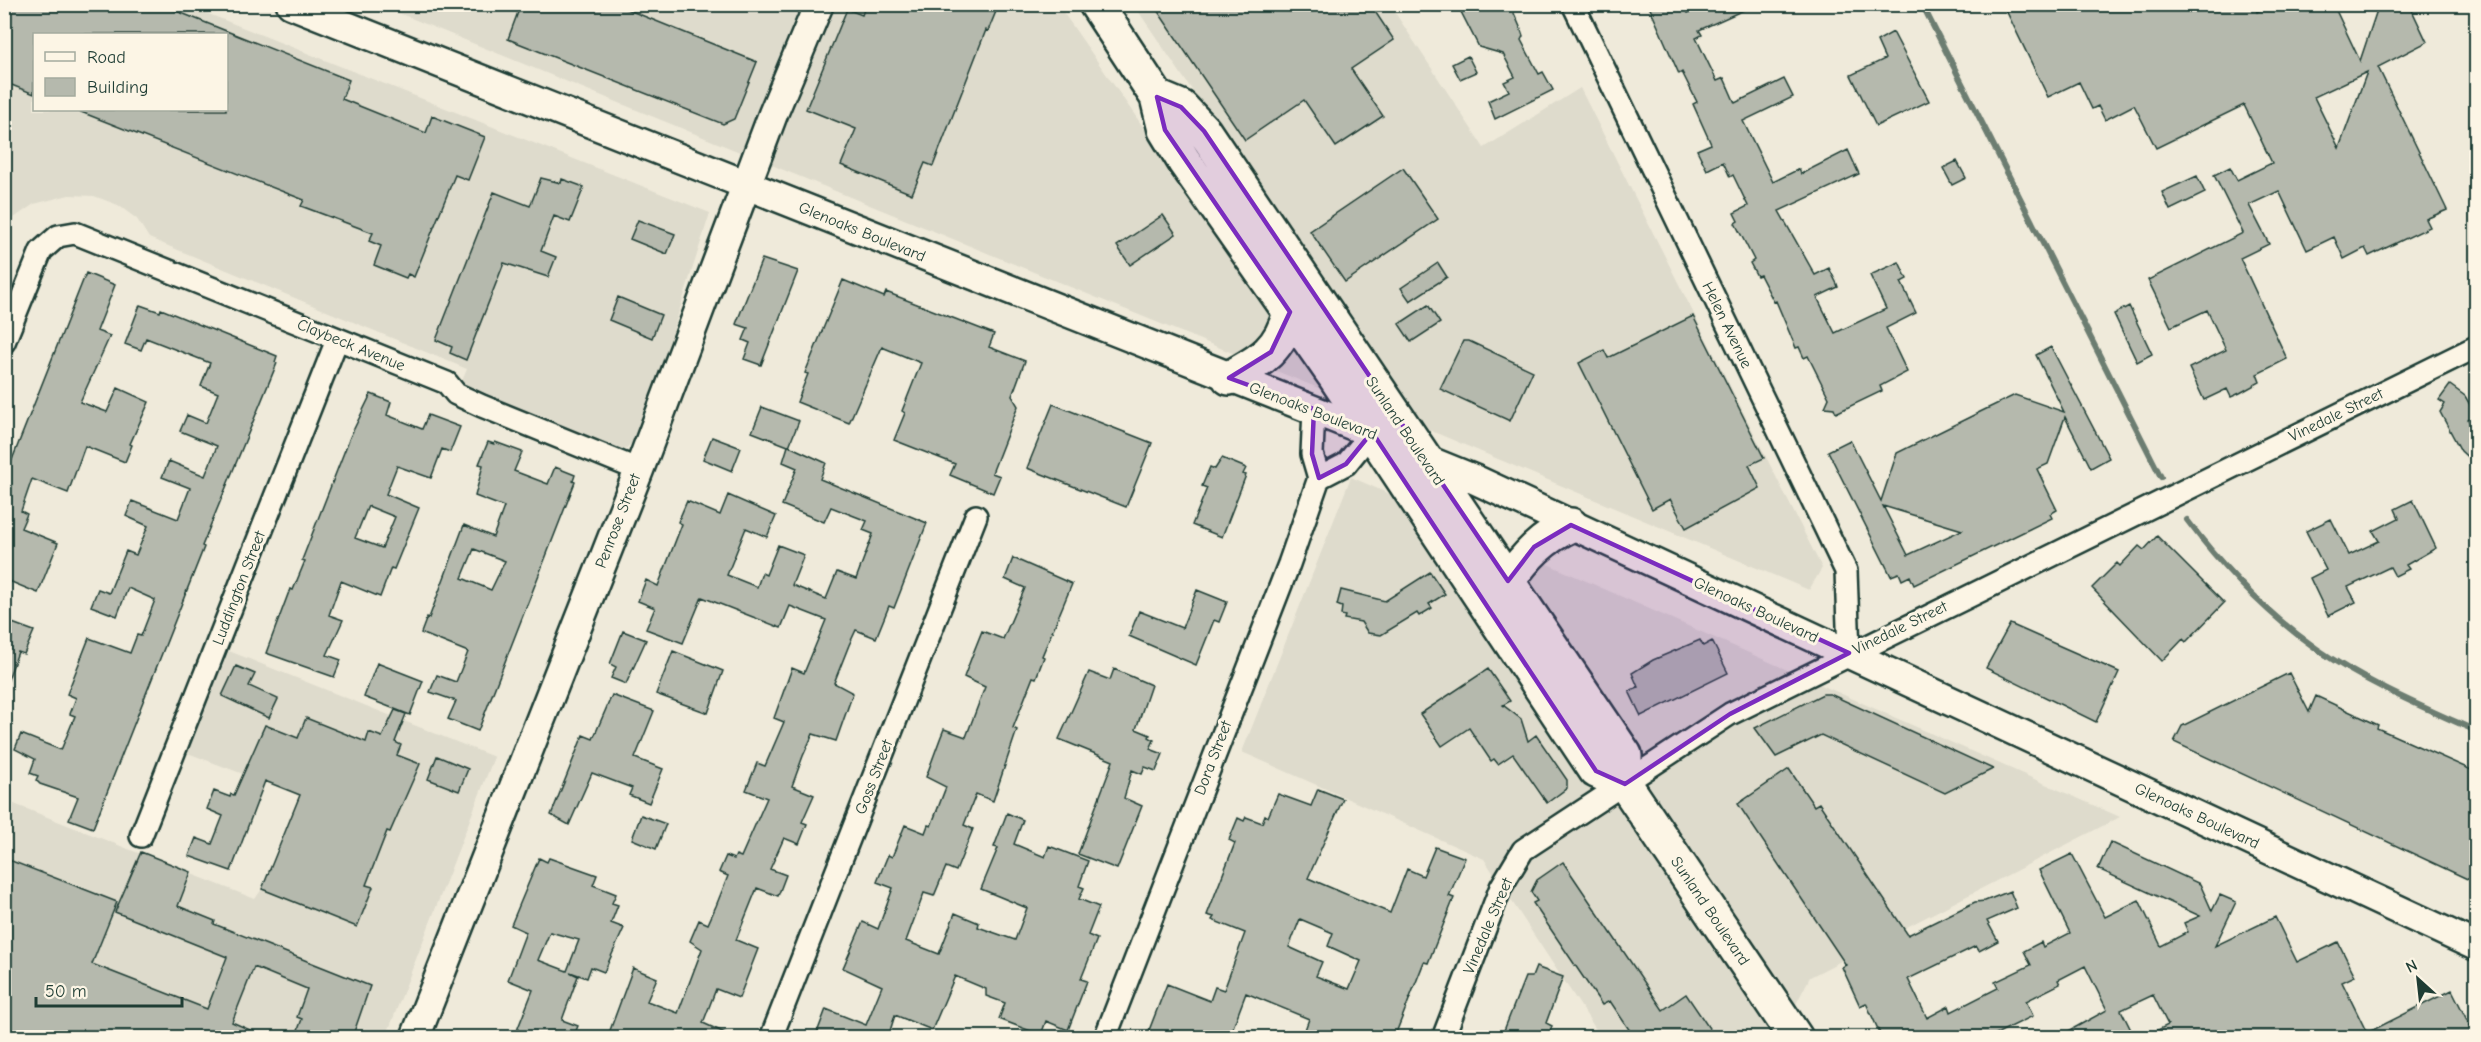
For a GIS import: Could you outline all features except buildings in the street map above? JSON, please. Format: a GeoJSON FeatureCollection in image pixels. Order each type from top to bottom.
{"type":"FeatureCollection","features":[{"type":"Feature","properties":{"kind":"main road","name":"Glenoaks Boulevard"},"geometry":{"type":"LineString","coordinates":[[291,4],[1229,378],[1372,432],[1424,460],[1476,480],[1849,653],[2473,949]]}},
{"type":"Feature","properties":{"kind":"main road","name":"Penrose Street"},"geometry":{"type":"LineString","coordinates":[[415,1038],[639,470],[746,185],[819,4]]}},
{"type":"Feature","properties":{"kind":"main road","name":"Sunland Boulevard"},"geometry":{"type":"LineString","coordinates":[[1096,4],[1157,96],[1165,130],[1372,432],[1596,771],[1625,784],[1794,1037]]}},
{"type":"Feature","properties":{"kind":"main road","name":"Sunland Boulevard"},"geometry":{"type":"LineString","coordinates":[[1157,96],[1180,107],[1204,131],[1625,755],[1625,784]]}},
{"type":"Feature","properties":{"kind":"main road"},"geometry":{"type":"LineString","coordinates":[[1229,378],[1271,352],[1286,327],[1290,312]]}},
{"type":"Feature","properties":{"kind":"main road"},"geometry":{"type":"LineString","coordinates":[[1508,581],[1534,547],[1551,534],[1571,525]]}},
{"type":"Feature","properties":{"kind":"street","name":"Helen Avenue"},"geometry":{"type":"LineString","coordinates":[[1573,4],[1846,571],[1849,653]]}},
{"type":"Feature","properties":{"kind":"street","name":"Claybeck Avenue"},"geometry":{"type":"LineString","coordinates":[[4,342],[41,251],[58,236],[75,233],[447,383],[456,394],[482,406],[639,470]]}},
{"type":"Feature","properties":{"kind":"street","name":"Luddington Street"},"geometry":{"type":"LineString","coordinates":[[141,836],[337,340]]}},
{"type":"Feature","properties":{"kind":"street","name":"Vinedale Street"},"geometry":{"type":"LineString","coordinates":[[1443,1038],[1501,887],[1523,850],[1730,714],[1849,653],[2476,347]]}},
{"type":"Feature","properties":{"kind":"street"},"geometry":{"type":"LineString","coordinates":[[1314,409],[1312,454],[1319,478],[1346,464],[1372,432]]}},
{"type":"Feature","properties":{"kind":"street","name":"Dora Street"},"geometry":{"type":"LineString","coordinates":[[1105,1038],[1289,564],[1319,478]]}},
{"type":"Feature","properties":{"kind":"street","name":"Goss Street"},"geometry":{"type":"LineString","coordinates":[[771,1038],[975,516]]}},
{"type":"Feature","properties":{"kind":"highlighted area"},"geometry":{"type":"Polygon","coordinates":[[[1157,97],[1181,107],[1204,131],[1508,581],[1534,547],[1571,525],[1849,653],[1730,714],[1625,784],[1596,771],[1372,432],[1346,464],[1319,478],[1312,454],[1314,409],[1229,378],[1271,352],[1290,312],[1165,130],[1157,97]]]}},
{"type":"Feature","properties":{"kind":"shaded area"},"geometry":{"type":"Polygon","coordinates":[[[5,4],[186,5],[710,213],[640,436],[624,450],[460,386],[467,369],[149,238],[137,219],[118,205],[94,196],[69,195],[34,204],[11,220],[5,232],[5,4]]]}},
{"type":"Feature","properties":{"kind":"shaded area"},"geometry":{"type":"Polygon","coordinates":[[[379,5],[1058,5],[1328,392],[379,5]]]}},
{"type":"Feature","properties":{"kind":"shaded area"},"geometry":{"type":"Polygon","coordinates":[[[1134,5],[1390,5],[1484,148],[1580,88],[1822,568],[1809,590],[1422,427],[1134,5]]]}},
{"type":"Feature","properties":{"kind":"shaded area"},"geometry":{"type":"Polygon","coordinates":[[[1351,477],[2120,817],[1810,977],[1779,1037],[1601,1037],[1484,859],[1242,752],[1351,477]]]}},
{"type":"Feature","properties":{"kind":"shaded area"},"geometry":{"type":"Polygon","coordinates":[[[229,651],[494,757],[386,1037],[5,1037],[4,800],[255,899],[262,889],[299,795],[185,752],[229,651]]]}},
{"type":"Feature","properties":{"kind":"waterway"},"geometry":{"type":"LineString","coordinates":[[1922,4],[2161,477]]}},
{"type":"Feature","properties":{"kind":"waterway"},"geometry":{"type":"LineString","coordinates":[[2187,520],[2247,590],[2317,649],[2375,684],[2476,731]]}}]}
